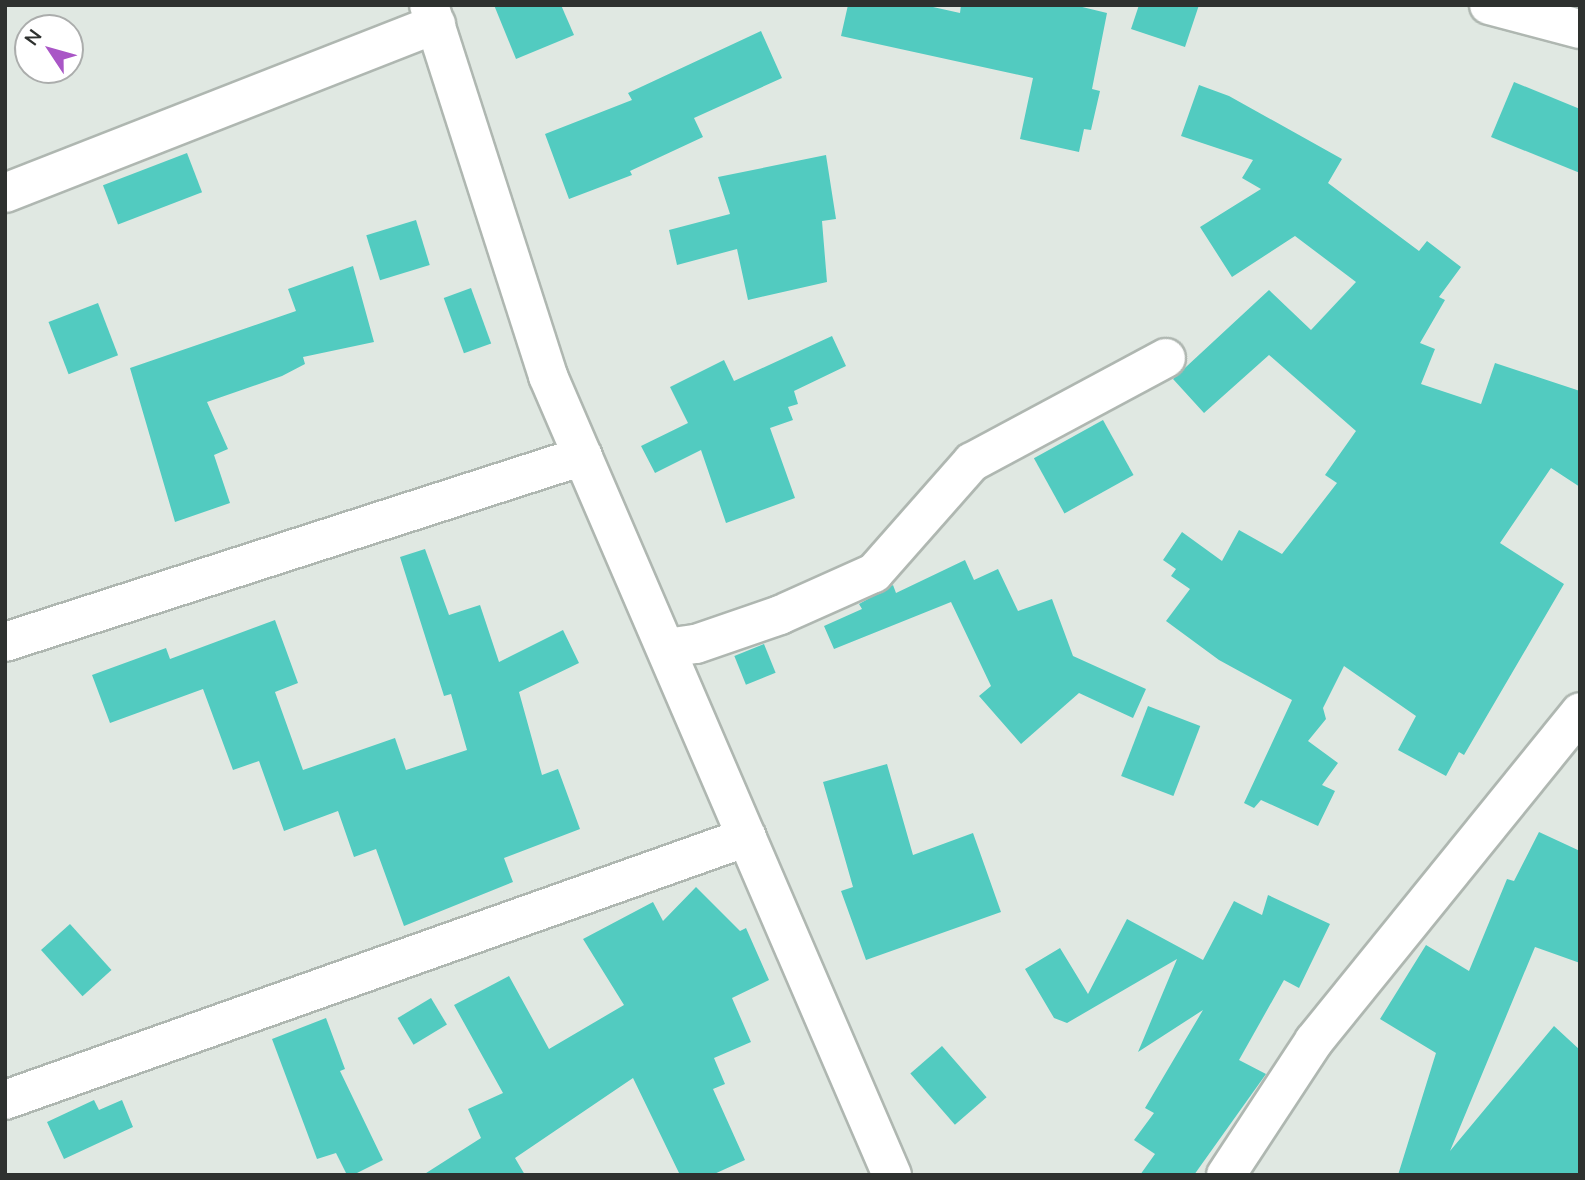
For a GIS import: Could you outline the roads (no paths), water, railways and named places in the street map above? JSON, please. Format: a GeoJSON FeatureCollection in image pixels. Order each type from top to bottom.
{"type":"FeatureCollection","features":[{"type":"Feature","properties":{"kind":"street"},"geometry":{"type":"LineString","coordinates":[[1489,5],[1580,29]]}},
{"type":"Feature","properties":{"kind":"street"},"geometry":{"type":"LineString","coordinates":[[5,192],[433,15],[548,376],[892,1175]]}},
{"type":"Feature","properties":{"kind":"street"},"geometry":{"type":"LineString","coordinates":[[666,648],[696,644],[780,615],[874,573],[894,556],[972,462],[1166,358]]}},
{"type":"Feature","properties":{"kind":"street"},"geometry":{"type":"LineString","coordinates":[[5,642],[583,456]]}},
{"type":"Feature","properties":{"kind":"street"},"geometry":{"type":"LineString","coordinates":[[1226,1175],[1314,1041],[1580,712]]}},
{"type":"Feature","properties":{"kind":"street"},"geometry":{"type":"LineString","coordinates":[[5,1100],[747,837]]}}]}
